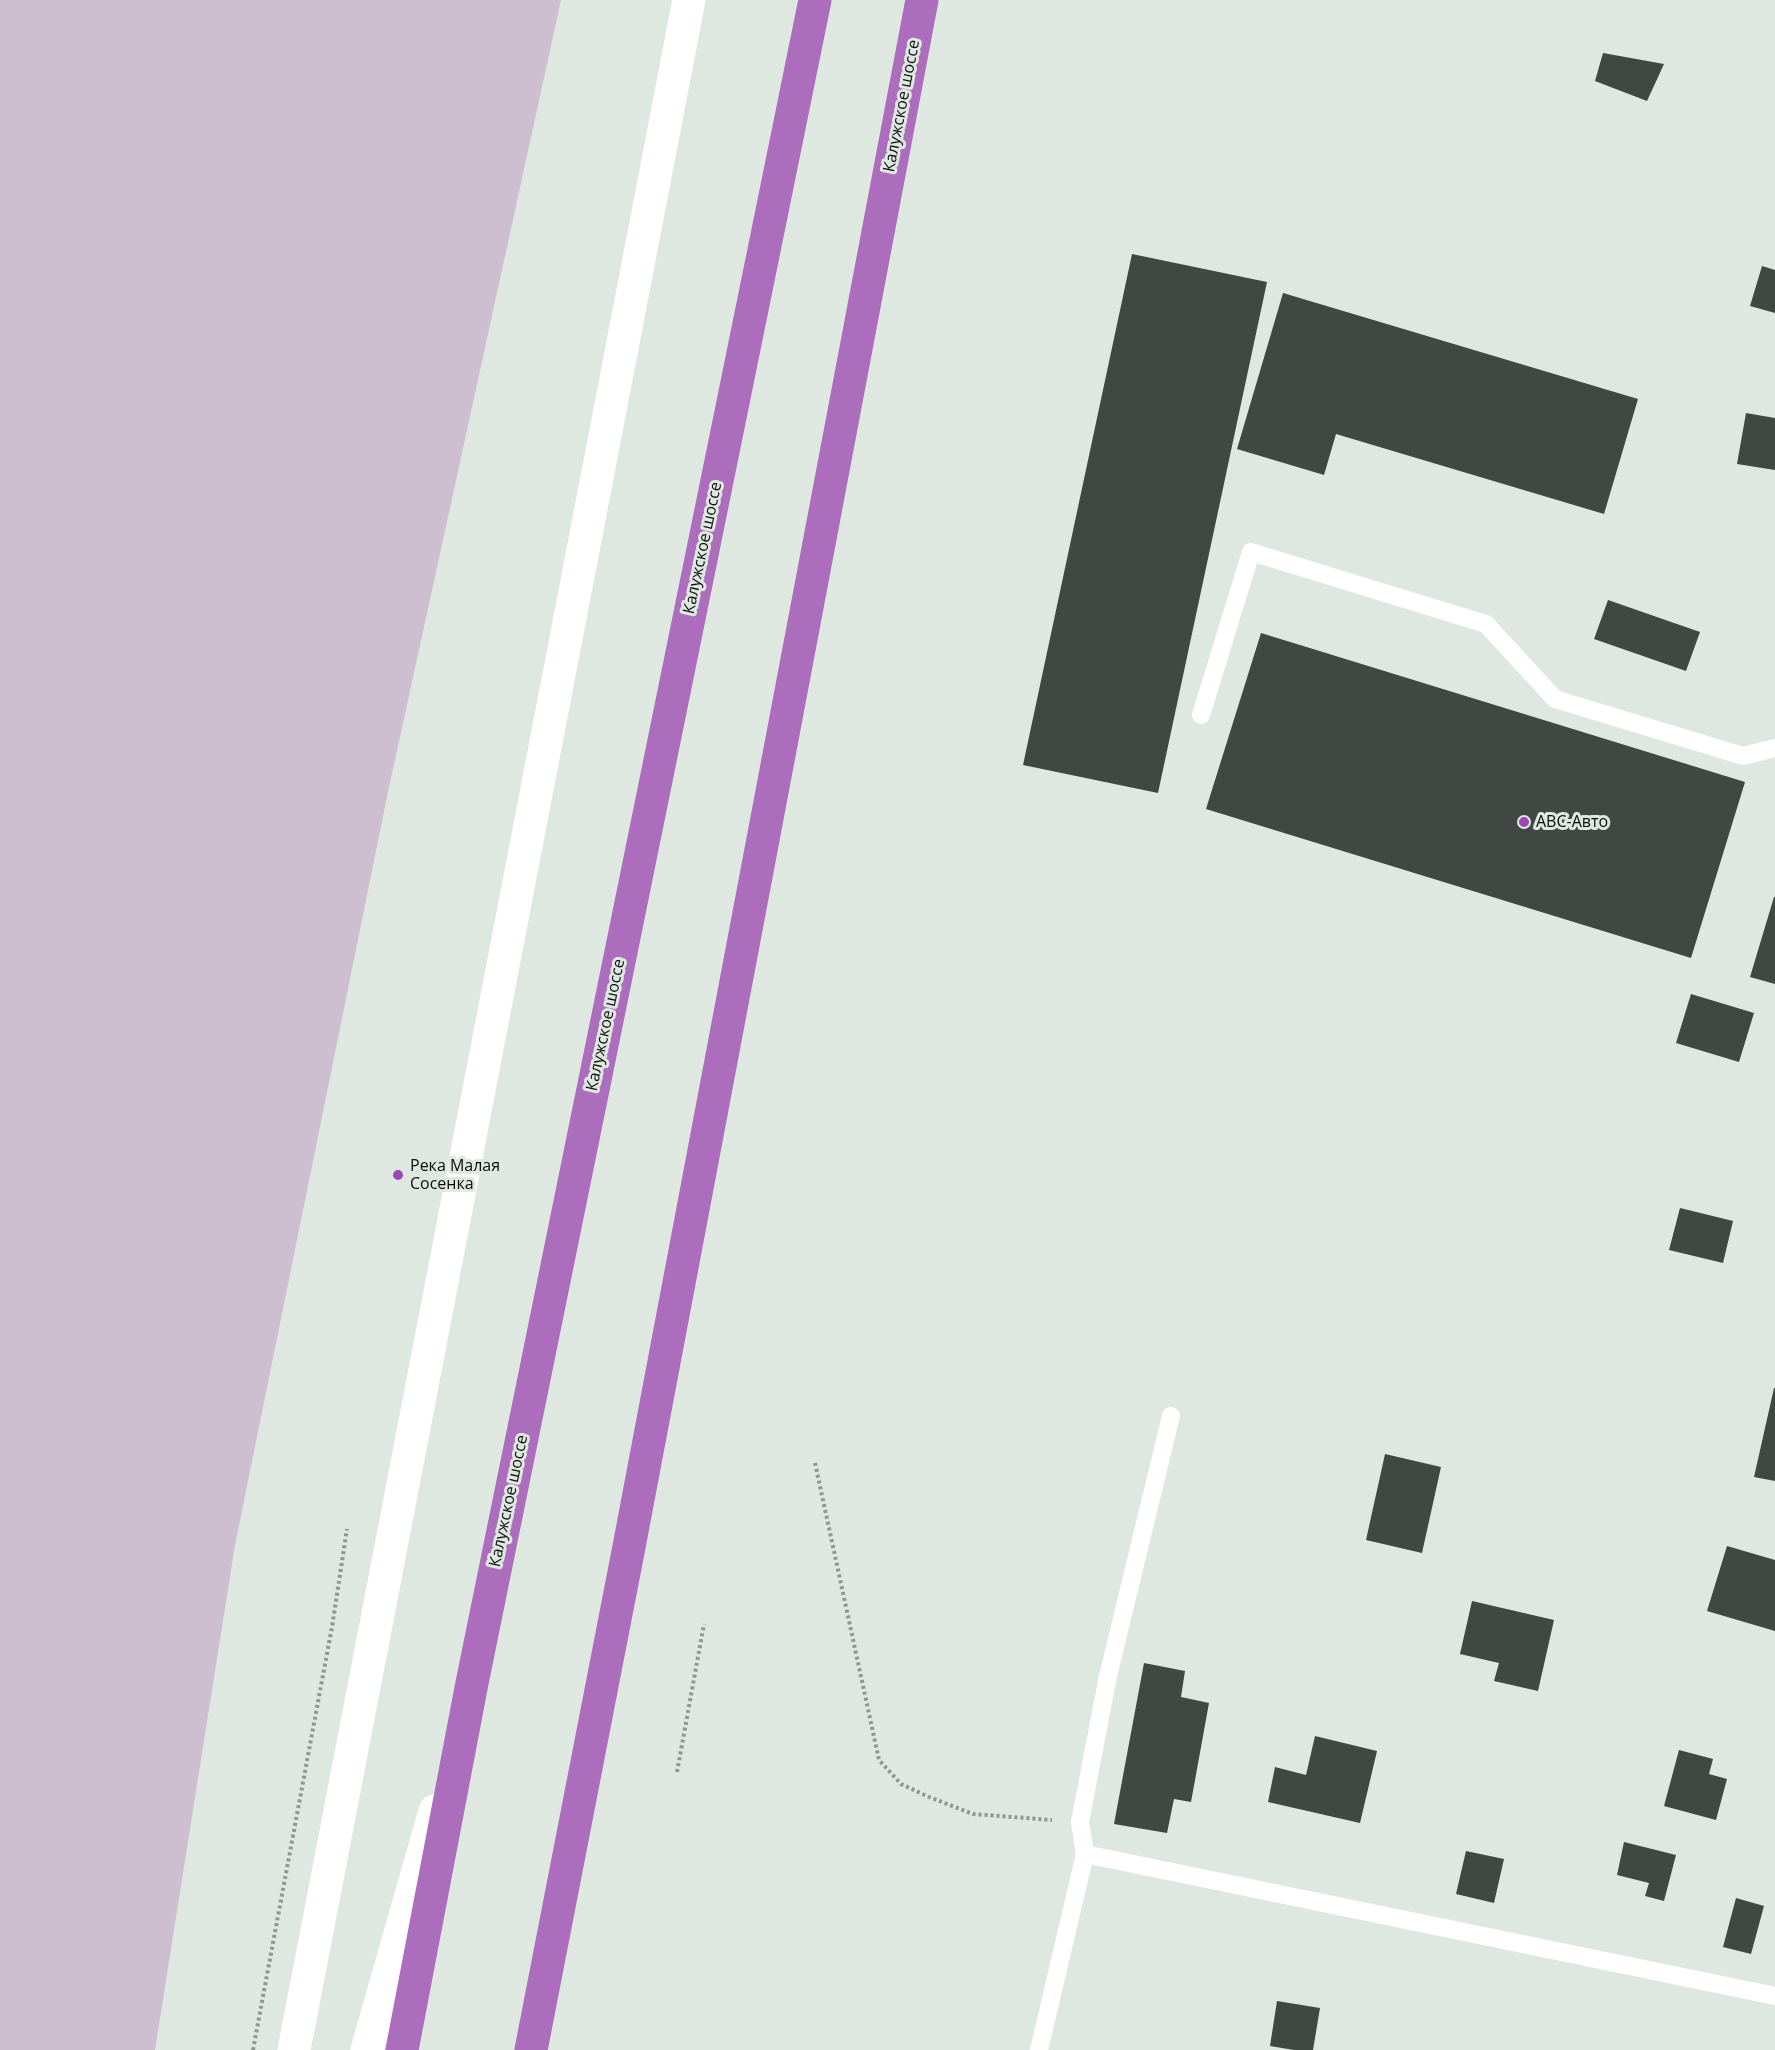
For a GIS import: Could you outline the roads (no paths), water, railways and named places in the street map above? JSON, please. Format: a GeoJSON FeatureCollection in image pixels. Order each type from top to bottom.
{"type":"FeatureCollection","features":[{"type":"Feature","properties":{"kind":"highway","name":"Калужское шоссе"},"geometry":{"type":"LineString","coordinates":[[402,2050],[472,1683],[815,0]]}},
{"type":"Feature","properties":{"kind":"highway","name":"Калужское шоссе"},"geometry":{"type":"LineString","coordinates":[[531,2050],[922,0]]}},
{"type":"Feature","properties":{"kind":"main road"},"geometry":{"type":"LineString","coordinates":[[294,2050],[688,0]]}},
{"type":"Feature","properties":{"kind":"main road"},"geometry":{"type":"LineString","coordinates":[[367,2050],[472,1683]]}},
{"type":"Feature","properties":{"kind":"lane"},"geometry":{"type":"LineString","coordinates":[[1201,715],[1251,552],[1486,624],[1556,699],[1743,756],[1775,748]]}},
{"type":"Feature","properties":{"kind":"lane"},"geometry":{"type":"LineString","coordinates":[[1039,2050],[1085,1854],[1080,1822],[1108,1676],[1171,1416]]}},
{"type":"Feature","properties":{"kind":"lane"},"geometry":{"type":"LineString","coordinates":[[1085,1854],[1775,1996]]}},
{"type":"Feature","properties":{"kind":"place","name":"АВС-Авто"},"geometry":{"type":"Point","coordinates":[1524,822]}},
{"type":"Feature","properties":{"kind":"place","name":"Река Малая Сосенка"},"geometry":{"type":"Point","coordinates":[398,1175]}}]}
